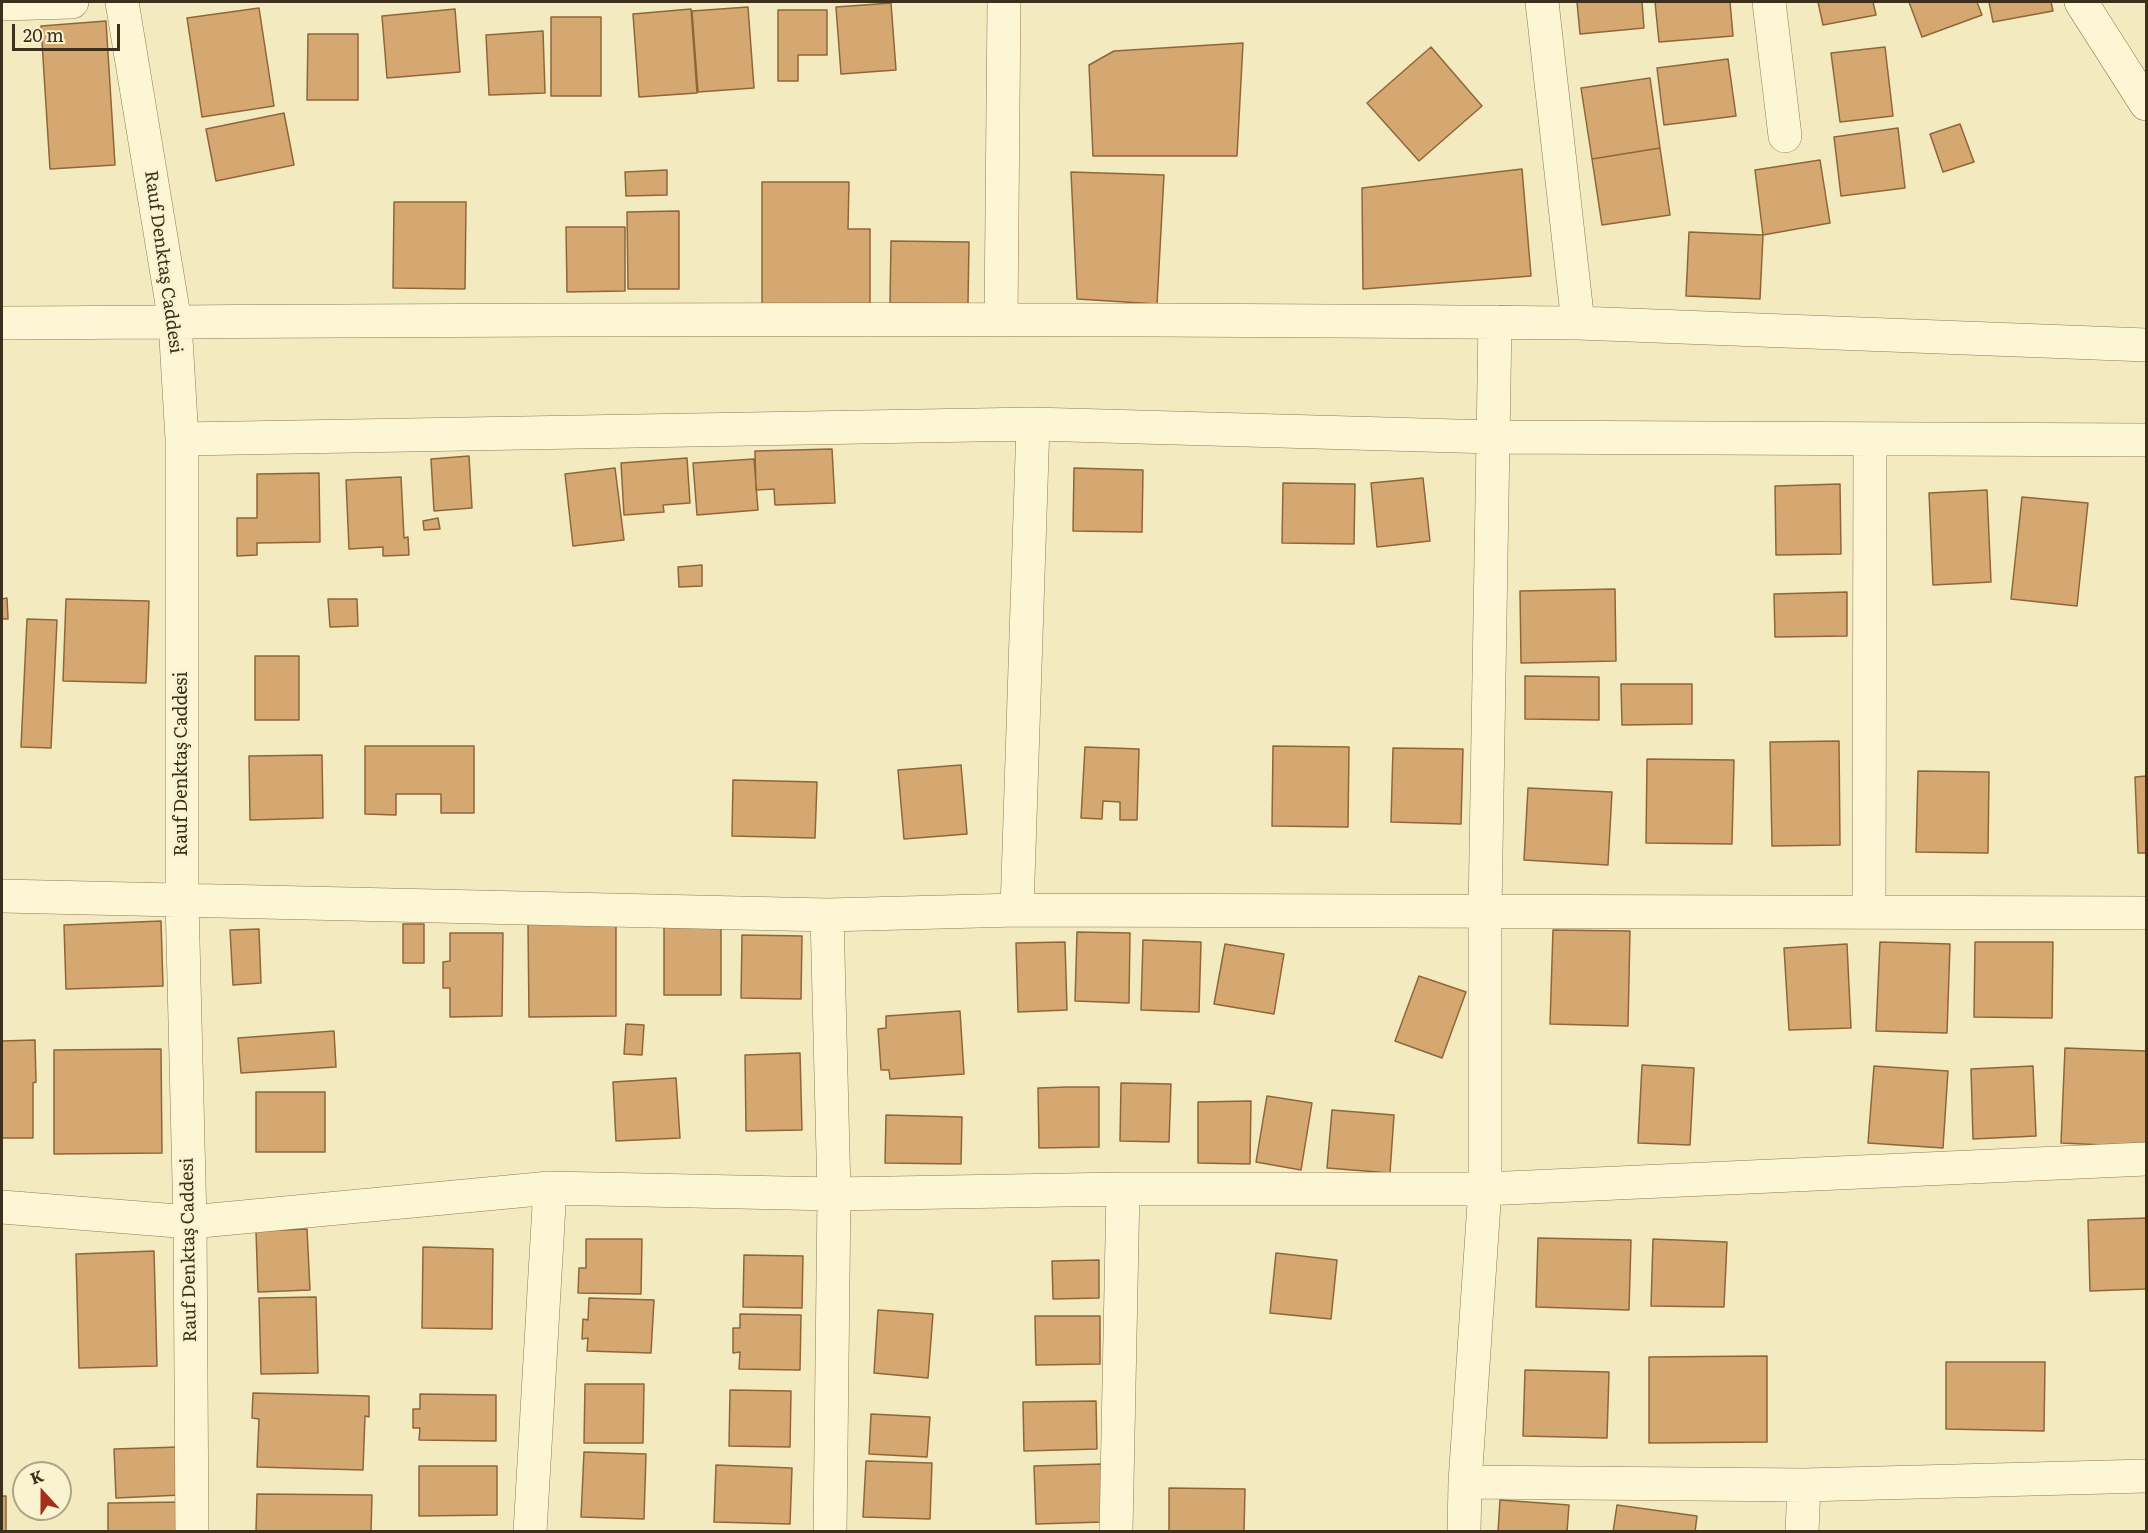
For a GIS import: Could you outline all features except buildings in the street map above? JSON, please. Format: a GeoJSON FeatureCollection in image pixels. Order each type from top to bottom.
{"type":"FeatureCollection","features":[{"type":"Feature","properties":{"kind":"street"},"geometry":{"type":"LineString","coordinates":[[2,4],[72,2]]}},
{"type":"Feature","properties":{"kind":"street","name":"Rauf Denktaş Caddesi"},"geometry":{"type":"LineString","coordinates":[[122,2],[175,322],[182,439],[182,900],[190,1221],[192,1532]]}},
{"type":"Feature","properties":{"kind":"street"},"geometry":{"type":"LineString","coordinates":[[1000,320],[1004,2]]}},
{"type":"Feature","properties":{"kind":"street"},"geometry":{"type":"LineString","coordinates":[[1542,2],[1578,323]]}},
{"type":"Feature","properties":{"kind":"street"},"geometry":{"type":"LineString","coordinates":[[1769,2],[1785,136]]}},
{"type":"Feature","properties":{"kind":"street"},"geometry":{"type":"LineString","coordinates":[[2081,2],[2146,104]]}},
{"type":"Feature","properties":{"kind":"street"},"geometry":{"type":"LineString","coordinates":[[2,323],[1000,320],[1495,322],[1578,323],[2146,345]]}},
{"type":"Feature","properties":{"kind":"street"},"geometry":{"type":"LineString","coordinates":[[1464,1532],[1485,1189],[1485,911],[1495,322]]}},
{"type":"Feature","properties":{"kind":"street"},"geometry":{"type":"LineString","coordinates":[[182,439],[1033,423],[1493,437],[2146,440]]}},
{"type":"Feature","properties":{"kind":"street"},"geometry":{"type":"LineString","coordinates":[[1017,910],[1033,423]]}},
{"type":"Feature","properties":{"kind":"street"},"geometry":{"type":"LineString","coordinates":[[1869,912],[1870,439]]}},
{"type":"Feature","properties":{"kind":"street"},"geometry":{"type":"LineString","coordinates":[[2,896],[827,915],[1017,910],[2146,913]]}},
{"type":"Feature","properties":{"kind":"street"},"geometry":{"type":"LineString","coordinates":[[827,915],[834,1194],[830,1532]]}},
{"type":"Feature","properties":{"kind":"street"},"geometry":{"type":"LineString","coordinates":[[2,1207],[190,1221],[550,1188],[834,1194],[1123,1189],[1485,1189],[2146,1159]]}},
{"type":"Feature","properties":{"kind":"street"},"geometry":{"type":"LineString","coordinates":[[530,1532],[550,1188]]}},
{"type":"Feature","properties":{"kind":"street"},"geometry":{"type":"LineString","coordinates":[[1116,1532],[1123,1189]]}},
{"type":"Feature","properties":{"kind":"street"},"geometry":{"type":"LineString","coordinates":[[1466,1482],[1804,1485],[2146,1476]]}},
{"type":"Feature","properties":{"kind":"street"},"geometry":{"type":"LineString","coordinates":[[1802,1532],[1804,1485]]}}]}
